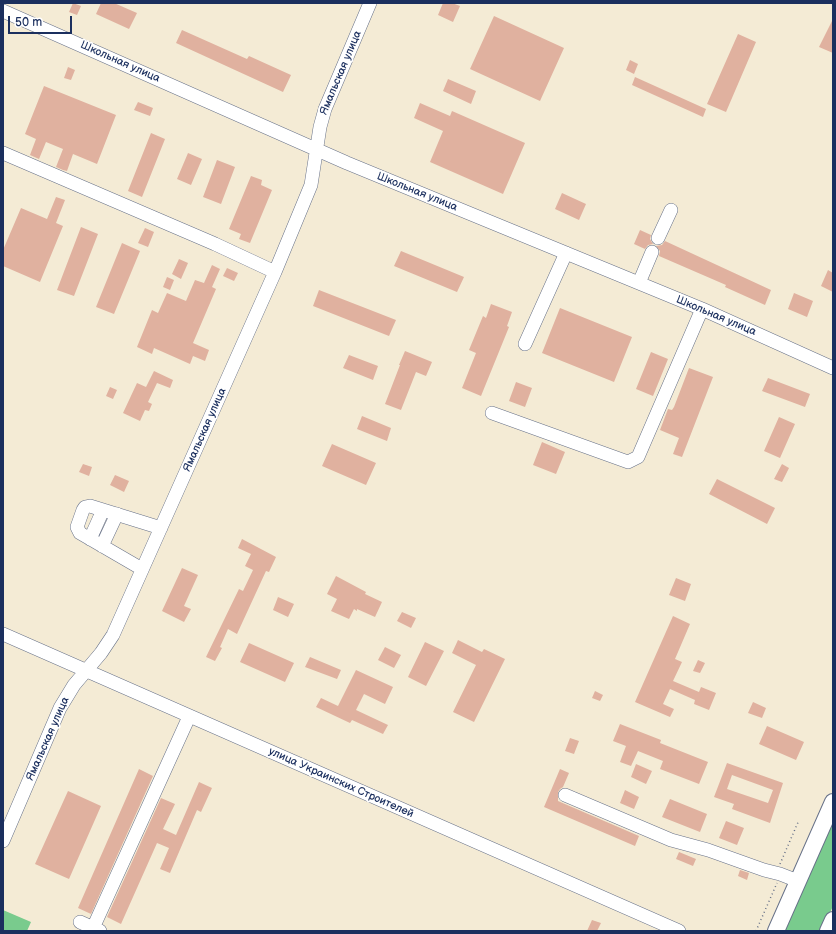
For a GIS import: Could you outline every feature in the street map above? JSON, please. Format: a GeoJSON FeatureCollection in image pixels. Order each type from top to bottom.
{"type":"FeatureCollection","features":[{"type":"Feature","properties":{"kind":"main road"},"geometry":{"type":"LineString","coordinates":[[776,931],[833,802]]}},
{"type":"Feature","properties":{"kind":"main road"},"geometry":{"type":"LineString","coordinates":[[828,931],[833,920]]}},
{"type":"Feature","properties":{"kind":"street","name":"Ямальская улица"},"geometry":{"type":"LineString","coordinates":[[3,841],[60,708],[74,685],[101,653],[110,639],[275,272],[310,185],[320,127],[325,109],[370,3]]}},
{"type":"Feature","properties":{"kind":"street","name":"Школьная улица"},"geometry":{"type":"LineString","coordinates":[[3,11],[317,149],[702,309],[833,368]]}},
{"type":"Feature","properties":{"kind":"street"},"geometry":{"type":"LineString","coordinates":[[3,153],[275,272]]}},
{"type":"Feature","properties":{"kind":"street"},"geometry":{"type":"LineString","coordinates":[[658,238],[671,210]]}},
{"type":"Feature","properties":{"kind":"street"},"geometry":{"type":"LineString","coordinates":[[639,283],[652,252]]}},
{"type":"Feature","properties":{"kind":"street"},"geometry":{"type":"LineString","coordinates":[[525,344],[566,253]]}},
{"type":"Feature","properties":{"kind":"street"},"geometry":{"type":"LineString","coordinates":[[492,413],[628,462],[638,457],[702,309]]}},
{"type":"Feature","properties":{"kind":"street"},"geometry":{"type":"LineString","coordinates":[[142,568],[80,533],[77,527],[83,510],[88,506],[161,528]]}},
{"type":"Feature","properties":{"kind":"street"},"geometry":{"type":"LineString","coordinates":[[90,539],[103,510]]}},
{"type":"Feature","properties":{"kind":"street"},"geometry":{"type":"LineString","coordinates":[[102,546],[117,514]]}},
{"type":"Feature","properties":{"kind":"street","name":"улица Украинских Строителей"},"geometry":{"type":"LineString","coordinates":[[3,634],[679,931]]}},
{"type":"Feature","properties":{"kind":"street"},"geometry":{"type":"LineString","coordinates":[[80,922],[97,929],[188,719]]}},
{"type":"Feature","properties":{"kind":"street"},"geometry":{"type":"LineString","coordinates":[[565,795],[671,840],[708,850],[764,870],[780,874],[798,882]]}},
{"type":"Feature","properties":{"kind":"green space"},"geometry":{"type":"Polygon","coordinates":[[[833,814],[833,906],[822,931],[781,931],[833,814]]]}},
{"type":"Feature","properties":{"kind":"green space"},"geometry":{"type":"Polygon","coordinates":[[[3,910],[31,922],[27,931],[3,931],[3,910]]]}},
{"type":"Feature","properties":{"kind":"building"},"geometry":{"type":"Polygon","coordinates":[[[73,3],[81,6],[77,15],[69,12],[73,3]]]}},
{"type":"Feature","properties":{"kind":"building"},"geometry":{"type":"Polygon","coordinates":[[[101,3],[114,3],[137,13],[129,29],[96,14],[101,3]]]}},
{"type":"Feature","properties":{"kind":"building"},"geometry":{"type":"Polygon","coordinates":[[[443,3],[452,3],[460,6],[453,22],[438,15],[443,3]]]}},
{"type":"Feature","properties":{"kind":"building"},"geometry":{"type":"Polygon","coordinates":[[[494,16],[564,48],[540,101],[470,69],[494,16]]]}},
{"type":"Feature","properties":{"kind":"building"},"geometry":{"type":"Polygon","coordinates":[[[833,19],[833,53],[819,47],[833,19]]]}},
{"type":"Feature","properties":{"kind":"building"},"geometry":{"type":"Polygon","coordinates":[[[182,30],[247,59],[249,56],[291,75],[283,92],[176,43],[182,30]]]}},
{"type":"Feature","properties":{"kind":"building"},"geometry":{"type":"Polygon","coordinates":[[[738,34],[756,42],[726,112],[707,104],[738,34]]]}},
{"type":"Feature","properties":{"kind":"building"},"geometry":{"type":"Polygon","coordinates":[[[630,60],[638,64],[634,74],[626,70],[630,60]]]}},
{"type":"Feature","properties":{"kind":"building"},"geometry":{"type":"Polygon","coordinates":[[[68,67],[75,70],[71,80],[64,78],[68,67]]]}},
{"type":"Feature","properties":{"kind":"building"},"geometry":{"type":"Polygon","coordinates":[[[635,77],[706,109],[703,117],[632,85],[635,77]]]}},
{"type":"Feature","properties":{"kind":"building"},"geometry":{"type":"Polygon","coordinates":[[[448,79],[476,91],[471,104],[443,91],[448,79]]]}},
{"type":"Feature","properties":{"kind":"building"},"geometry":{"type":"Polygon","coordinates":[[[44,86],[116,115],[97,164],[73,154],[67,171],[56,167],[63,149],[46,142],[39,159],[30,155],[36,139],[25,134],[44,86]]]}},
{"type":"Feature","properties":{"kind":"building"},"geometry":{"type":"Polygon","coordinates":[[[138,102],[153,108],[150,116],[134,110],[138,102]]]}},
{"type":"Feature","properties":{"kind":"building"},"geometry":{"type":"Polygon","coordinates":[[[420,103],[450,116],[452,111],[525,143],[503,194],[430,162],[443,131],[414,118],[420,103]]]}},
{"type":"Feature","properties":{"kind":"building"},"geometry":{"type":"Polygon","coordinates":[[[151,133],[165,139],[142,197],[128,191],[151,133]]]}},
{"type":"Feature","properties":{"kind":"building"},"geometry":{"type":"Polygon","coordinates":[[[188,153],[202,159],[191,185],[177,179],[188,153]]]}},
{"type":"Feature","properties":{"kind":"building"},"geometry":{"type":"Polygon","coordinates":[[[217,160],[235,167],[221,204],[203,197],[217,160]]]}},
{"type":"Feature","properties":{"kind":"building"},"geometry":{"type":"Polygon","coordinates":[[[251,176],[262,180],[261,185],[272,190],[250,243],[239,239],[241,234],[229,229],[251,176]]]}},
{"type":"Feature","properties":{"kind":"building"},"geometry":{"type":"Polygon","coordinates":[[[562,193],[586,204],[579,220],[555,209],[562,193]]]}},
{"type":"Feature","properties":{"kind":"building"},"geometry":{"type":"Polygon","coordinates":[[[56,197],[65,200],[56,223],[63,226],[40,282],[3,266],[3,250],[21,208],[47,219],[56,197]]]}},
{"type":"Feature","properties":{"kind":"building"},"geometry":{"type":"Polygon","coordinates":[[[81,227],[98,234],[74,296],[57,290],[81,227]]]}},
{"type":"Feature","properties":{"kind":"building"},"geometry":{"type":"Polygon","coordinates":[[[145,228],[154,232],[148,247],[138,243],[145,228]]]}},
{"type":"Feature","properties":{"kind":"building"},"geometry":{"type":"Polygon","coordinates":[[[640,230],[651,235],[650,239],[653,244],[648,245],[645,249],[634,244],[640,230]]]}},
{"type":"Feature","properties":{"kind":"building"},"geometry":{"type":"Polygon","coordinates":[[[665,241],[771,290],[765,305],[725,287],[726,285],[659,256],[660,251],[656,246],[662,245],[665,241]]]}},
{"type":"Feature","properties":{"kind":"building"},"geometry":{"type":"Polygon","coordinates":[[[122,243],[140,251],[114,314],[96,307],[122,243]]]}},
{"type":"Feature","properties":{"kind":"building"},"geometry":{"type":"Polygon","coordinates":[[[401,251],[464,277],[457,292],[394,266],[401,251]]]}},
{"type":"Feature","properties":{"kind":"building"},"geometry":{"type":"Polygon","coordinates":[[[179,259],[188,263],[181,279],[172,274],[179,259]]]}},
{"type":"Feature","properties":{"kind":"building"},"geometry":{"type":"Polygon","coordinates":[[[212,265],[220,269],[212,287],[216,289],[193,343],[209,350],[205,361],[193,356],[190,364],[154,348],[152,354],[137,347],[152,310],[158,313],[167,293],[186,301],[195,280],[204,283],[212,265]]]}},
{"type":"Feature","properties":{"kind":"building"},"geometry":{"type":"Polygon","coordinates":[[[227,268],[238,273],[234,281],[223,276],[227,268]]]}},
{"type":"Feature","properties":{"kind":"building"},"geometry":{"type":"Polygon","coordinates":[[[828,270],[833,273],[833,292],[821,286],[828,270]]]}},
{"type":"Feature","properties":{"kind":"building"},"geometry":{"type":"Polygon","coordinates":[[[167,277],[174,280],[170,290],[163,287],[167,277]]]}},
{"type":"Feature","properties":{"kind":"building"},"geometry":{"type":"Polygon","coordinates":[[[319,290],[396,320],[389,336],[313,306],[319,290]]]}},
{"type":"Feature","properties":{"kind":"building"},"geometry":{"type":"Polygon","coordinates":[[[794,293],[813,301],[807,317],[788,309],[794,293]]]}},
{"type":"Feature","properties":{"kind":"building"},"geometry":{"type":"Polygon","coordinates":[[[491,304],[512,312],[507,326],[509,327],[481,396],[462,388],[476,353],[469,350],[483,316],[486,318],[491,304]]]}},
{"type":"Feature","properties":{"kind":"building"},"geometry":{"type":"Polygon","coordinates":[[[560,308],[632,337],[614,382],[542,353],[560,308]]]}},
{"type":"Feature","properties":{"kind":"building"},"geometry":{"type":"Polygon","coordinates":[[[405,351],[432,362],[426,376],[416,372],[401,410],[385,404],[405,351]]]}},
{"type":"Feature","properties":{"kind":"building"},"geometry":{"type":"Polygon","coordinates":[[[651,352],[668,359],[653,396],[636,389],[651,352]]]}},
{"type":"Feature","properties":{"kind":"building"},"geometry":{"type":"Polygon","coordinates":[[[349,355],[378,366],[373,380],[343,368],[349,355]]]}},
{"type":"Feature","properties":{"kind":"building"},"geometry":{"type":"Polygon","coordinates":[[[689,368],[713,377],[682,457],[673,454],[679,438],[660,430],[668,409],[672,410],[674,407],[689,368]]]}},
{"type":"Feature","properties":{"kind":"building"},"geometry":{"type":"Polygon","coordinates":[[[154,371],[173,380],[170,388],[157,383],[148,402],[152,404],[149,411],[145,410],[140,421],[123,413],[137,383],[146,387],[154,371]]]}},
{"type":"Feature","properties":{"kind":"building"},"geometry":{"type":"Polygon","coordinates":[[[768,378],[810,394],[805,407],[762,391],[768,378]]]}},
{"type":"Feature","properties":{"kind":"building"},"geometry":{"type":"Polygon","coordinates":[[[516,382],[532,388],[525,407],[509,401],[516,382]]]}},
{"type":"Feature","properties":{"kind":"building"},"geometry":{"type":"Polygon","coordinates":[[[110,387],[117,390],[113,399],[106,396],[110,387]]]}},
{"type":"Feature","properties":{"kind":"building"},"geometry":{"type":"Polygon","coordinates":[[[362,416],[391,428],[387,441],[357,429],[362,416]]]}},
{"type":"Feature","properties":{"kind":"building"},"geometry":{"type":"Polygon","coordinates":[[[779,417],[795,424],[780,458],[764,451],[779,417]]]}},
{"type":"Feature","properties":{"kind":"building"},"geometry":{"type":"Polygon","coordinates":[[[542,442],[565,452],[556,474],[533,465],[542,442]]]}},
{"type":"Feature","properties":{"kind":"building"},"geometry":{"type":"Polygon","coordinates":[[[332,444],[376,463],[366,485],[322,466],[332,444]]]}},
{"type":"Feature","properties":{"kind":"building"},"geometry":{"type":"Polygon","coordinates":[[[83,464],[92,467],[89,476],[79,472],[83,464]]]}},
{"type":"Feature","properties":{"kind":"building"},"geometry":{"type":"Polygon","coordinates":[[[782,464],[789,468],[782,482],[774,479],[782,464]]]}},
{"type":"Feature","properties":{"kind":"building"},"geometry":{"type":"Polygon","coordinates":[[[115,475],[129,481],[124,492],[110,485],[115,475]]]}},
{"type":"Feature","properties":{"kind":"building"},"geometry":{"type":"Polygon","coordinates":[[[717,479],[775,508],[767,524],[709,494],[717,479]]]}},
{"type":"Feature","properties":{"kind":"building"},"geometry":{"type":"Polygon","coordinates":[[[242,539],[276,557],[269,572],[266,571],[237,634],[228,629],[220,647],[222,648],[215,661],[206,657],[239,589],[243,591],[253,570],[245,566],[251,554],[238,548],[242,539]]]}},
{"type":"Feature","properties":{"kind":"building"},"geometry":{"type":"Polygon","coordinates":[[[182,568],[198,575],[184,606],[191,609],[184,622],[162,611],[182,568]]]}},
{"type":"Feature","properties":{"kind":"building"},"geometry":{"type":"Polygon","coordinates":[[[336,576],[366,592],[365,594],[382,602],[375,617],[354,609],[349,619],[331,611],[337,599],[327,594],[336,576]]]}},
{"type":"Feature","properties":{"kind":"building"},"geometry":{"type":"Polygon","coordinates":[[[676,578],[691,584],[685,601],[669,595],[676,578]]]}},
{"type":"Feature","properties":{"kind":"building"},"geometry":{"type":"Polygon","coordinates":[[[278,597],[294,604],[288,617],[273,610],[278,597]]]}},
{"type":"Feature","properties":{"kind":"building"},"geometry":{"type":"Polygon","coordinates":[[[402,612],[416,618],[411,628],[397,621],[402,612]]]}},
{"type":"Feature","properties":{"kind":"building"},"geometry":{"type":"Polygon","coordinates":[[[673,616],[690,624],[675,659],[682,662],[673,681],[699,692],[701,687],[716,693],[709,710],[694,704],[695,700],[670,689],[663,704],[674,709],[670,717],[635,702],[673,616]]]}},
{"type":"Feature","properties":{"kind":"building"},"geometry":{"type":"Polygon","coordinates":[[[458,640],[482,652],[484,649],[505,659],[474,722],[453,712],[476,665],[452,653],[458,640]]]}},
{"type":"Feature","properties":{"kind":"building"},"geometry":{"type":"Polygon","coordinates":[[[425,642],[444,651],[426,686],[408,677],[425,642]]]}},
{"type":"Feature","properties":{"kind":"building"},"geometry":{"type":"Polygon","coordinates":[[[249,643],[294,663],[285,682],[240,662],[249,643]]]}},
{"type":"Feature","properties":{"kind":"building"},"geometry":{"type":"Polygon","coordinates":[[[385,647],[401,655],[394,668],[378,660],[385,647]]]}},
{"type":"Feature","properties":{"kind":"building"},"geometry":{"type":"Polygon","coordinates":[[[310,657],[341,670],[337,679],[305,667],[310,657]]]}},
{"type":"Feature","properties":{"kind":"building"},"geometry":{"type":"Polygon","coordinates":[[[698,660],[705,663],[700,673],[693,671],[698,660]]]}},
{"type":"Feature","properties":{"kind":"building"},"geometry":{"type":"Polygon","coordinates":[[[356,670],[393,687],[385,704],[364,694],[356,710],[388,725],[383,734],[352,720],[350,723],[316,707],[321,698],[338,706],[356,670]]]}},
{"type":"Feature","properties":{"kind":"building"},"geometry":{"type":"Polygon","coordinates":[[[595,691],[603,695],[600,701],[592,698],[595,691]]]}},
{"type":"Feature","properties":{"kind":"building"},"geometry":{"type":"Polygon","coordinates":[[[753,702],[766,708],[762,718],[748,713],[753,702]]]}},
{"type":"Feature","properties":{"kind":"building"},"geometry":{"type":"Polygon","coordinates":[[[620,724],[661,740],[660,743],[708,762],[699,784],[660,769],[663,761],[638,751],[631,766],[620,762],[626,746],[613,741],[620,724]]]}},
{"type":"Feature","properties":{"kind":"building"},"geometry":{"type":"Polygon","coordinates":[[[767,726],[804,742],[796,760],[759,744],[767,726]]]}},
{"type":"Feature","properties":{"kind":"building"},"geometry":{"type":"Polygon","coordinates":[[[570,738],[579,741],[574,754],[565,751],[570,738]]]}},
{"type":"Feature","properties":{"kind":"building"},"geometry":{"type":"Polygon","coordinates":[[[727,763],[783,783],[770,823],[732,809],[734,804],[714,797],[727,763]],[[732,775],[727,789],[768,803],[773,790],[732,775]]]}},
{"type":"Feature","properties":{"kind":"building"},"geometry":{"type":"Polygon","coordinates":[[[636,764],[652,771],[646,784],[631,777],[636,764]]]}},
{"type":"Feature","properties":{"kind":"building"},"geometry":{"type":"Polygon","coordinates":[[[139,769],[153,776],[91,914],[78,908],[139,769]]]}},
{"type":"Feature","properties":{"kind":"building"},"geometry":{"type":"Polygon","coordinates":[[[560,769],[569,773],[563,787],[558,792],[558,801],[639,836],[635,846],[544,807],[560,769]]]}},
{"type":"Feature","properties":{"kind":"building"},"geometry":{"type":"Polygon","coordinates":[[[199,782],[212,788],[201,812],[197,810],[170,873],[160,869],[169,848],[157,843],[121,924],[107,917],[161,798],[175,804],[163,829],[176,835],[199,782]]]}},
{"type":"Feature","properties":{"kind":"building"},"geometry":{"type":"Polygon","coordinates":[[[625,790],[639,797],[634,809],[620,803],[625,790]]]}},
{"type":"Feature","properties":{"kind":"building"},"geometry":{"type":"Polygon","coordinates":[[[68,791],[101,806],[69,879],[35,864],[68,791]]]}},
{"type":"Feature","properties":{"kind":"building"},"geometry":{"type":"Polygon","coordinates":[[[670,799],[707,814],[700,832],[662,817],[670,799]]]}},
{"type":"Feature","properties":{"kind":"building"},"geometry":{"type":"Polygon","coordinates":[[[726,821],[744,828],[737,845],[719,838],[726,821]]]}},
{"type":"Feature","properties":{"kind":"building"},"geometry":{"type":"Polygon","coordinates":[[[679,852],[696,859],[693,866],[676,859],[679,852]]]}},
{"type":"Feature","properties":{"kind":"building"},"geometry":{"type":"Polygon","coordinates":[[[740,870],[749,873],[747,880],[738,876],[740,870]]]}},
{"type":"Feature","properties":{"kind":"building"},"geometry":{"type":"Polygon","coordinates":[[[592,920],[601,923],[597,931],[587,931],[592,920]]]}}]}
